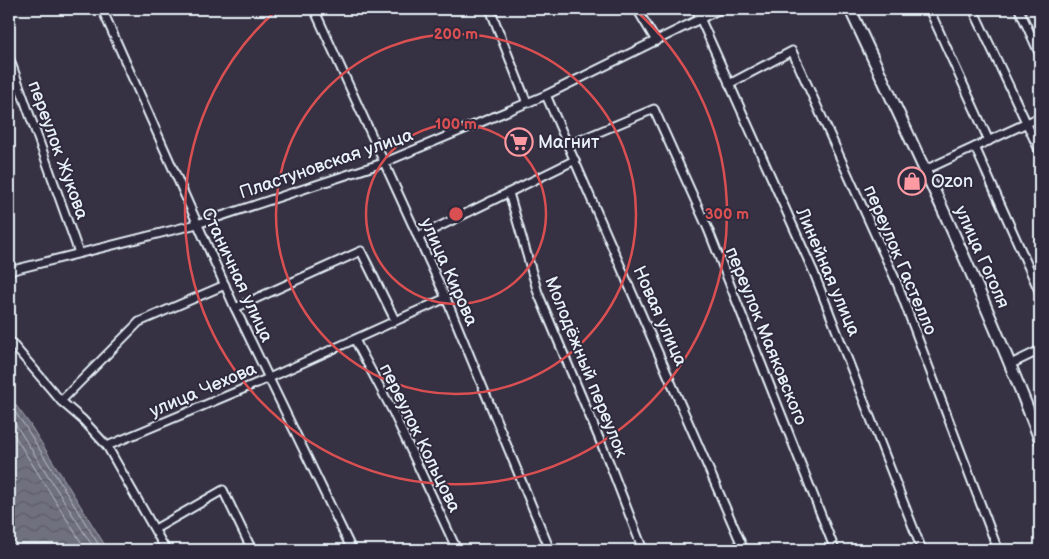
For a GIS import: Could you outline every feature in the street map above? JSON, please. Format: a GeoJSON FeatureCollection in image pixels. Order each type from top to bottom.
{"type":"FeatureCollection","features":[{"type":"Feature","properties":{"kind":"street","name":"Станичная улица"},"geometry":{"type":"LineString","coordinates":[[102,9],[235,308],[352,550]]}},
{"type":"Feature","properties":{"kind":"street","name":"улица Кирова"},"geometry":{"type":"LineString","coordinates":[[314,9],[446,298],[550,550]]}},
{"type":"Feature","properties":{"kind":"street"},"geometry":{"type":"LineString","coordinates":[[490,9],[527,103]]}},
{"type":"Feature","properties":{"kind":"street"},"geometry":{"type":"LineString","coordinates":[[637,9],[656,41]]}},
{"type":"Feature","properties":{"kind":"street","name":"Линейная улица"},"geometry":{"type":"LineString","coordinates":[[696,9],[814,273],[922,550]]}},
{"type":"Feature","properties":{"kind":"street","name":"Пластуновская улица"},"geometry":{"type":"LineString","coordinates":[[9,271],[197,224],[383,163],[546,95],[720,9]]}},
{"type":"Feature","properties":{"kind":"street","name":"улица Гоголя"},"geometry":{"type":"LineString","coordinates":[[850,9],[925,170],[1011,364],[1040,440]]}},
{"type":"Feature","properties":{"kind":"street"},"geometry":{"type":"LineString","coordinates":[[929,9],[989,141]]}},
{"type":"Feature","properties":{"kind":"street"},"geometry":{"type":"LineString","coordinates":[[973,9],[1040,152]]}},
{"type":"Feature","properties":{"kind":"street"},"geometry":{"type":"LineString","coordinates":[[1019,9],[1040,54]]}},
{"type":"Feature","properties":{"kind":"street","name":"переулок Гастелло"},"geometry":{"type":"LineString","coordinates":[[729,84],[792,51],[897,283],[998,550]]}},
{"type":"Feature","properties":{"kind":"street","name":"переулок Жукова"},"geometry":{"type":"LineString","coordinates":[[9,57],[79,253]]}},
{"type":"Feature","properties":{"kind":"street","name":"Новая улица"},"geometry":{"type":"LineString","coordinates":[[546,95],[708,462],[744,550]]}},
{"type":"Feature","properties":{"kind":"street","name":"переулок Маяковского"},"geometry":{"type":"LineString","coordinates":[[568,145],[654,109],[708,229],[835,550]]}},
{"type":"Feature","properties":{"kind":"street"},"geometry":{"type":"LineString","coordinates":[[925,170],[1040,117]]}},
{"type":"Feature","properties":{"kind":"street"},"geometry":{"type":"LineString","coordinates":[[975,147],[1040,293]]}},
{"type":"Feature","properties":{"kind":"street"},"geometry":{"type":"LineString","coordinates":[[418,237],[575,160]]}},
{"type":"Feature","properties":{"kind":"street","name":"Молодёжный переулок"},"geometry":{"type":"LineString","coordinates":[[509,193],[538,293],[609,462],[643,550]]}},
{"type":"Feature","properties":{"kind":"street"},"geometry":{"type":"LineString","coordinates":[[235,308],[361,251],[395,320]]}},
{"type":"Feature","properties":{"kind":"street"},"geometry":{"type":"LineString","coordinates":[[61,401],[139,322],[225,285]]}},
{"type":"Feature","properties":{"kind":"street","name":"улица Чехова"},"geometry":{"type":"LineString","coordinates":[[107,446],[269,378],[446,298]]}},
{"type":"Feature","properties":{"kind":"street"},"geometry":{"type":"LineString","coordinates":[[9,340],[61,401],[83,420],[107,446],[166,550]]}},
{"type":"Feature","properties":{"kind":"street","name":"переулок Кольцова"},"geometry":{"type":"LineString","coordinates":[[354,340],[393,412],[457,550]]}},
{"type":"Feature","properties":{"kind":"street"},"geometry":{"type":"LineString","coordinates":[[1011,364],[1040,350]]}},
{"type":"Feature","properties":{"kind":"street"},"geometry":{"type":"LineString","coordinates":[[155,529],[222,490],[252,550]]}},
{"type":"Feature","properties":{"kind":"water"},"geometry":{"type":"Polygon","coordinates":[[[9,396],[29,423],[108,550],[9,550],[9,396]]]}},
{"type":"Feature","properties":{"kind":"place","name":"Магнит"},"geometry":{"type":"Point","coordinates":[519,142]}},
{"type":"Feature","properties":{"kind":"place","name":"Ozon"},"geometry":{"type":"Point","coordinates":[912,181]}}]}
